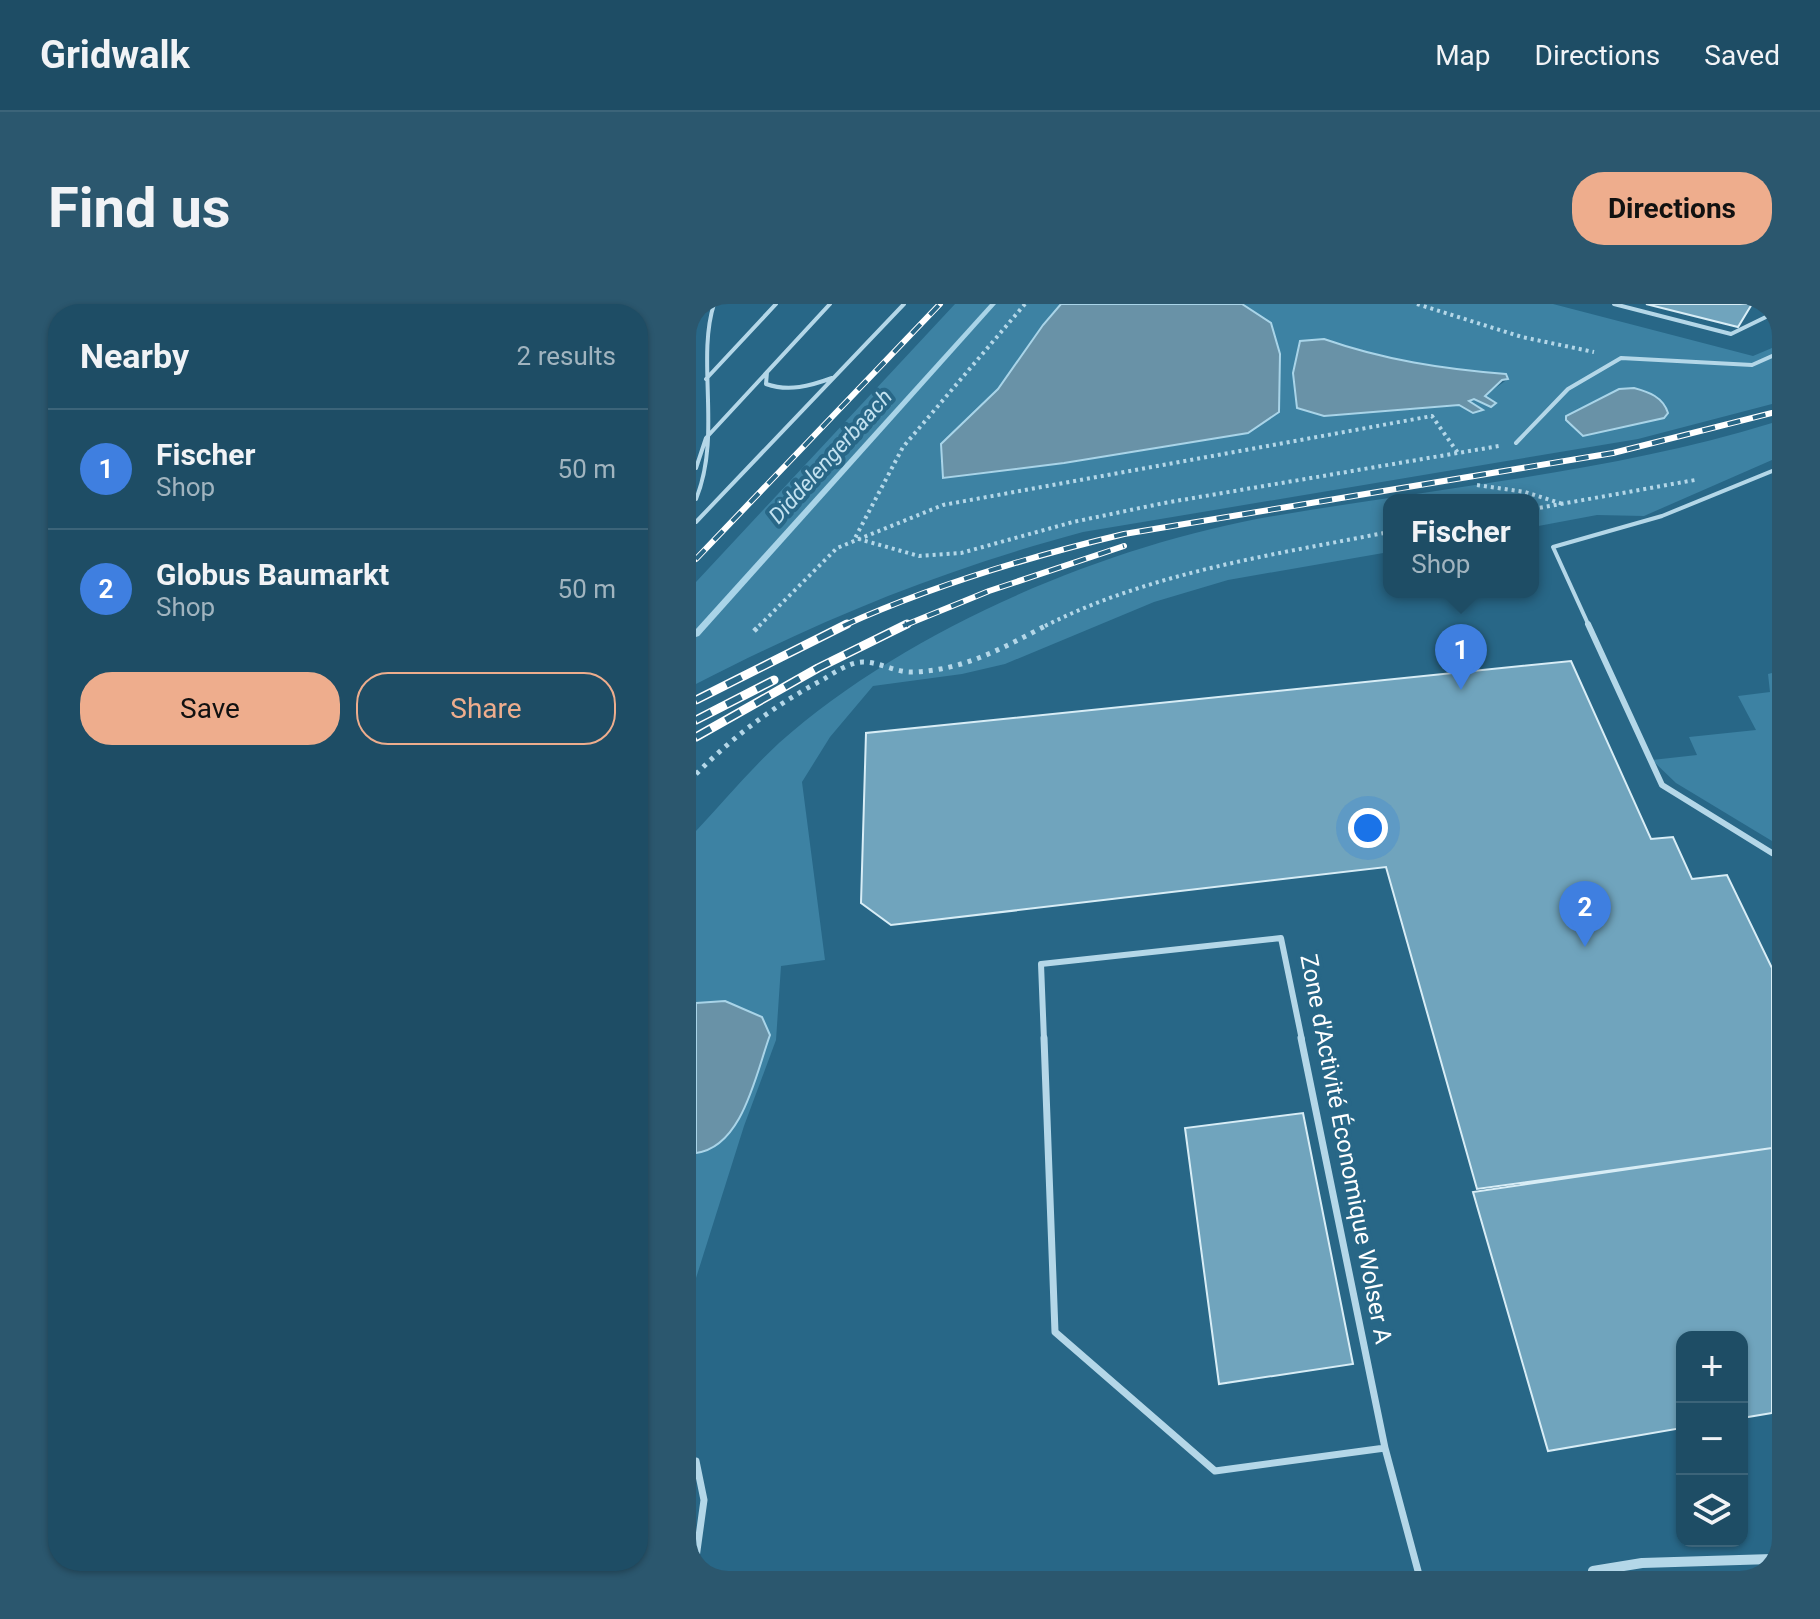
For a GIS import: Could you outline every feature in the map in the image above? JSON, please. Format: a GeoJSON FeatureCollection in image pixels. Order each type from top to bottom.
{"type":"FeatureCollection","features":[{"type":"Feature","properties":{"kind":"street"},"geometry":{"type":"LineString","coordinates":[[1593,1571],[1642,1563],[1772,1559]]}},
{"type":"Feature","properties":{"kind":"lane"},"geometry":{"type":"LineString","coordinates":[[696,499],[701,492],[706,438],[705,324],[714,304]]}},
{"type":"Feature","properties":{"kind":"lane"},"geometry":{"type":"LineString","coordinates":[[706,379],[776,304]]}},
{"type":"Feature","properties":{"kind":"lane"},"geometry":{"type":"LineString","coordinates":[[696,468],[706,438],[830,304]]}},
{"type":"Feature","properties":{"kind":"lane"},"geometry":{"type":"LineString","coordinates":[[696,522],[904,304]]}},
{"type":"Feature","properties":{"kind":"lane"},"geometry":{"type":"LineString","coordinates":[[1614,304],[1731,334],[1772,314]]}},
{"type":"Feature","properties":{"kind":"lane"},"geometry":{"type":"LineString","coordinates":[[696,347],[705,352]]}},
{"type":"Feature","properties":{"kind":"lane"},"geometry":{"type":"LineString","coordinates":[[1516,443],[1568,389],[1621,358],[1752,365],[1772,356]]}},
{"type":"Feature","properties":{"kind":"lane"},"geometry":{"type":"LineString","coordinates":[[767,372],[766,384],[778,390],[794,389],[833,378]]}},
{"type":"Feature","properties":{"kind":"lane"},"geometry":{"type":"LineString","coordinates":[[1772,471],[1662,516],[1553,547],[1662,785],[1772,853]]}},
{"type":"Feature","properties":{"kind":"lane","name":"Zone d'Activité Économique Wolser A"},"geometry":{"type":"LineString","coordinates":[[1385,1448],[1215,1471],[1055,1332],[1041,964],[1281,938],[1385,1448],[1418,1571]]}},
{"type":"Feature","properties":{"kind":"lane"},"geometry":{"type":"LineString","coordinates":[[696,1461],[704,1500],[696,1558]]}},
{"type":"Feature","properties":{"kind":"path"},"geometry":{"type":"LineString","coordinates":[[855,538],[903,447],[1025,304]]}},
{"type":"Feature","properties":{"kind":"path"},"geometry":{"type":"LineString","coordinates":[[1417,304],[1522,337],[1621,358]]}},
{"type":"Feature","properties":{"kind":"path"},"geometry":{"type":"LineString","coordinates":[[754,631],[837,548],[855,538],[943,505],[1432,416],[1458,453]]}},
{"type":"Feature","properties":{"kind":"path"},"geometry":{"type":"LineString","coordinates":[[855,538],[919,556],[961,553],[1073,522],[1164,503],[1516,443]]}},
{"type":"Feature","properties":{"kind":"path"},"geometry":{"type":"LineString","coordinates":[[1477,485],[1532,494]]}},
{"type":"Feature","properties":{"kind":"path"},"geometry":{"type":"LineString","coordinates":[[1539,508],[1641,489]]}},
{"type":"Feature","properties":{"kind":"path"},"geometry":{"type":"LineString","coordinates":[[1539,496],[1564,504]]}},
{"type":"Feature","properties":{"kind":"path"},"geometry":{"type":"LineString","coordinates":[[696,774],[731,739],[778,704],[843,668],[862,662],[907,672],[942,670],[975,662],[1089,604],[1151,583],[1234,562],[1383,533]]}},
{"type":"Feature","properties":{"kind":"shaded area"},"geometry":{"type":"Polygon","coordinates":[[[955,304],[1061,304],[998,389],[941,444],[944,477],[1064,463],[1248,433],[1271,323],[1242,304],[1553,304],[1753,356],[1772,348],[1772,404],[1638,439],[1083,532],[981,562],[885,597],[791,637],[696,684],[696,582],[955,304]],[[1324,339],[1324,416],[1459,405],[1473,413],[1482,409],[1468,401],[1484,396],[1508,379],[1506,374],[1414,362],[1369,353],[1324,339]],[[1634,388],[1619,390],[1567,416],[1584,436],[1664,418],[1634,388]]]}},
{"type":"Feature","properties":{"kind":"shaded area"},"geometry":{"type":"Polygon","coordinates":[[[1061,304],[1242,304],[1271,323],[1280,354],[1279,412],[1248,433],[1064,463],[943,478],[941,444],[998,389],[1061,304]]]}},
{"type":"Feature","properties":{"kind":"shaded area"},"geometry":{"type":"Polygon","coordinates":[[[1324,339],[1369,353],[1414,362],[1506,374],[1508,379],[1502,380],[1485,396],[1496,403],[1491,407],[1474,399],[1469,401],[1483,410],[1473,413],[1459,405],[1324,416],[1297,408],[1293,373],[1300,341],[1324,339]]]}},
{"type":"Feature","properties":{"kind":"shaded area"},"geometry":{"type":"Polygon","coordinates":[[[1634,388],[1659,399],[1668,413],[1664,418],[1583,436],[1566,420],[1566,416],[1619,389],[1634,388]]]}},
{"type":"Feature","properties":{"kind":"shaded area"},"geometry":{"type":"Polygon","coordinates":[[[1772,423],[1772,460],[1644,516],[1597,515],[1539,526],[1539,494],[1414,494],[1587,467],[1711,440],[1772,423]]]}},
{"type":"Feature","properties":{"kind":"shaded area"},"geometry":{"type":"Polygon","coordinates":[[[1383,499],[1383,553],[1228,580],[1154,602],[1005,664],[962,674],[873,686],[830,737],[802,782],[825,960],[781,966],[776,1040],[744,1126],[696,1278],[696,831],[768,753],[830,702],[948,629],[1077,571],[1144,548],[1210,529],[1383,499]]]}},
{"type":"Feature","properties":{"kind":"shaded area"},"geometry":{"type":"Polygon","coordinates":[[[1772,673],[1772,841],[1676,783],[1652,760],[1697,755],[1689,737],[1756,730],[1738,696],[1770,692],[1768,674],[1772,673]]]}},
{"type":"Feature","properties":{"kind":"shaded area"},"geometry":{"type":"Polygon","coordinates":[[[725,1001],[762,1017],[770,1035],[753,1087],[736,1123],[712,1148],[696,1153],[696,1003],[725,1001]]]}},
{"type":"Feature","properties":{"kind":"building"},"geometry":{"type":"Polygon","coordinates":[[[1646,304],[1752,304],[1738,327],[1646,304]]]}},
{"type":"Feature","properties":{"kind":"building"},"geometry":{"type":"Polygon","coordinates":[[[1571,661],[1651,839],[1673,837],[1692,879],[1727,875],[1772,968],[1772,1148],[1477,1189],[1386,867],[891,925],[861,903],[866,733],[1571,661]]]}},
{"type":"Feature","properties":{"kind":"building"},"geometry":{"type":"Polygon","coordinates":[[[1303,1113],[1353,1364],[1219,1384],[1185,1128],[1303,1113]]]}},
{"type":"Feature","properties":{"kind":"building"},"geometry":{"type":"Polygon","coordinates":[[[1772,1148],[1772,1413],[1748,1417],[1748,1331],[1676,1331],[1676,1429],[1548,1451],[1473,1192],[1772,1148]]]}},
{"type":"Feature","properties":{"kind":"waterway","name":"Diddelengerbaach"},"geometry":{"type":"LineString","coordinates":[[696,634],[993,304]]}},
{"type":"Feature","properties":{"kind":"railway"},"geometry":{"type":"LineString","coordinates":[[696,559],[940,304]]}},
{"type":"Feature","properties":{"kind":"railway"},"geometry":{"type":"LineString","coordinates":[[843,626],[981,573],[1124,534],[1613,453],[1772,413]]}},
{"type":"Feature","properties":{"kind":"railway"},"geometry":{"type":"LineString","coordinates":[[903,626],[989,591],[1124,546]]}},
{"type":"Feature","properties":{"kind":"railway"},"geometry":{"type":"LineString","coordinates":[[843,626],[847,624]]}},
{"type":"Feature","properties":{"kind":"railway"},"geometry":{"type":"LineString","coordinates":[[696,737],[818,668],[907,624]]}},
{"type":"Feature","properties":{"kind":"railway"},"geometry":{"type":"LineString","coordinates":[[696,700],[843,626]]}},
{"type":"Feature","properties":{"kind":"railway"},"geometry":{"type":"LineString","coordinates":[[696,720],[774,680]]}},
{"type":"Feature","properties":{"kind":"place","name":"Fischer"},"geometry":{"type":"Point","coordinates":[1461,690]}},
{"type":"Feature","properties":{"kind":"place","name":"Globus Baumarkt"},"geometry":{"type":"Point","coordinates":[1585,947]}}]}
